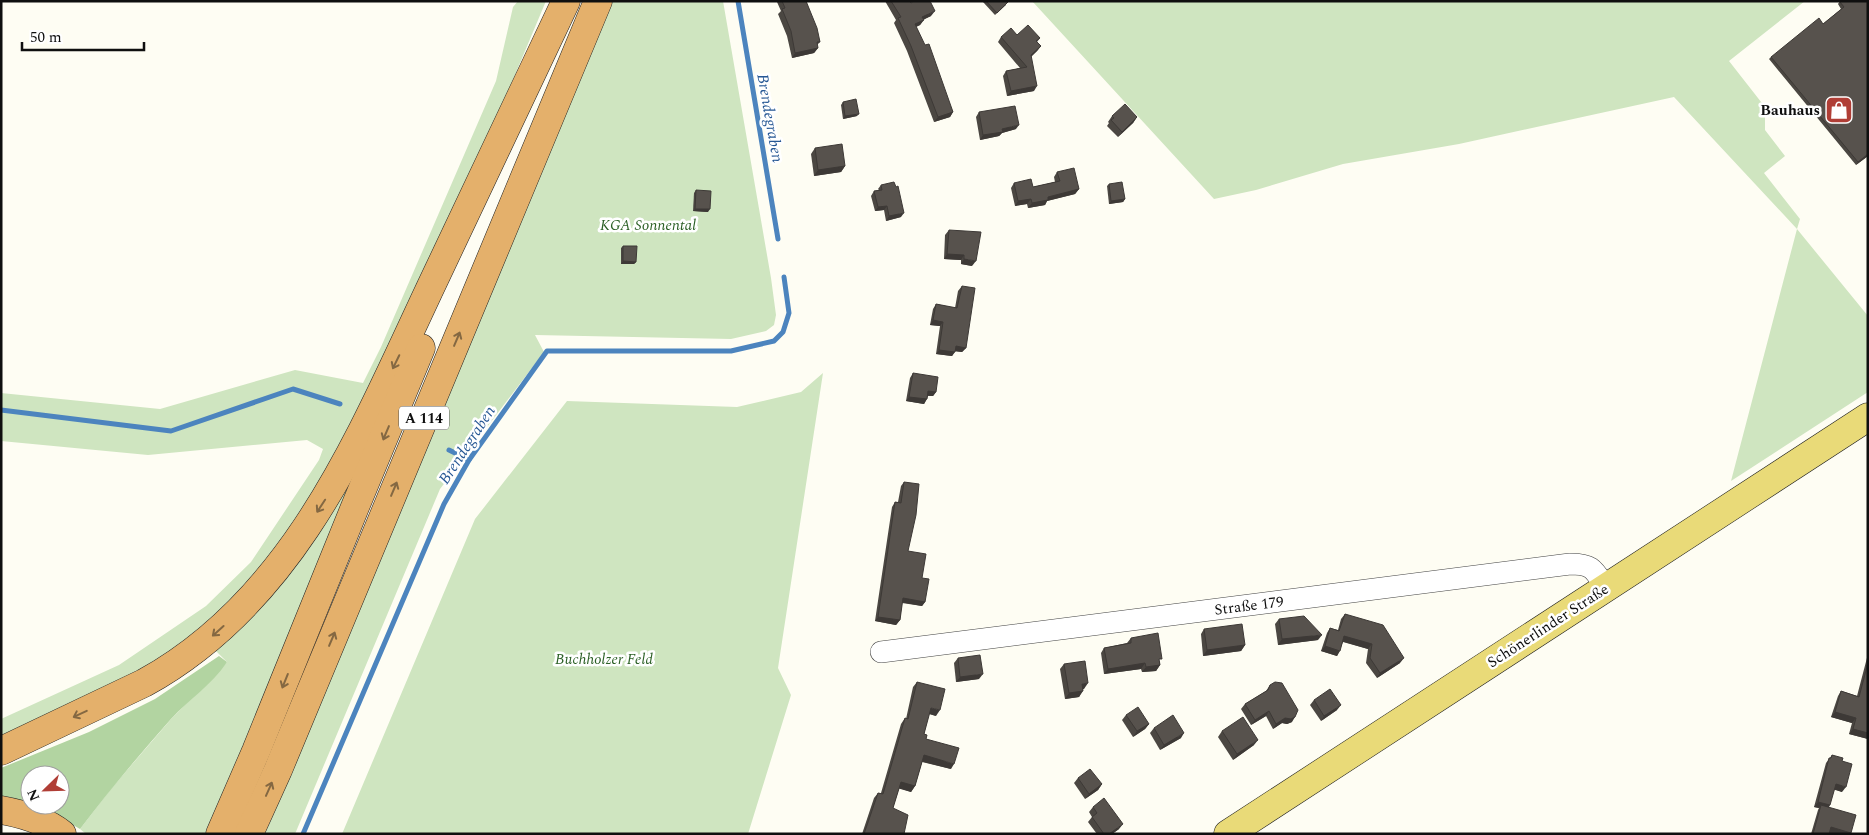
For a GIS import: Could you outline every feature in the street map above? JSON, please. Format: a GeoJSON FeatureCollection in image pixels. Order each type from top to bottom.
{"type":"FeatureCollection","features":[{"type":"Feature","properties":{"kind":"highway"},"geometry":{"type":"LineString","coordinates":[[1,751],[129,691],[165,671],[193,651],[214,635],[252,598],[309,525],[342,472],[567,1]]}},
{"type":"Feature","properties":{"kind":"highway","name":"A 114"},"geometry":{"type":"LineString","coordinates":[[220,834],[256,751],[354,507],[567,1]]}},
{"type":"Feature","properties":{"kind":"highway","name":"A 114"},"geometry":{"type":"LineString","coordinates":[[249,834],[282,761],[598,1]]}},
{"type":"Feature","properties":{"kind":"highway"},"geometry":{"type":"LineString","coordinates":[[1,810],[41,821],[62,834]]}},
{"type":"Feature","properties":{"kind":"main road","name":"Schönerlinder Straße"},"geometry":{"type":"LineString","coordinates":[[1228,834],[1868,417]]}},
{"type":"Feature","properties":{"kind":"street","name":"Straße 179"},"geometry":{"type":"LineString","coordinates":[[881,652],[1570,564],[1583,564],[1593,568],[1606,588]]}},
{"type":"Feature","properties":{"kind":"green space"},"geometry":{"type":"Polygon","coordinates":[[[518,1],[546,1],[439,256],[322,486],[270,562],[213,622],[155,664],[1,739],[1,719],[119,665],[206,606],[251,562],[319,460],[323,449],[307,440],[148,455],[1,441],[1,393],[160,409],[295,370],[363,383],[381,347],[496,81],[513,7],[518,1]]]}},
{"type":"Feature","properties":{"kind":"green space","name":"KGA Sonnental"},"geometry":{"type":"Polygon","coordinates":[[[610,1],[723,1],[771,278],[776,315],[774,325],[766,331],[731,339],[535,335],[544,352],[440,489],[295,834],[265,834],[442,409],[610,1]]]}},
{"type":"Feature","properties":{"kind":"green space"},"geometry":{"type":"Polygon","coordinates":[[[1032,1],[1805,1],[1729,61],[1765,107],[1765,130],[1785,156],[1764,173],[1800,219],[1797,229],[1674,97],[1459,144],[1343,164],[1256,190],[1214,199],[1032,1]]]}},
{"type":"Feature","properties":{"kind":"green space"},"geometry":{"type":"Polygon","coordinates":[[[1797,229],[1868,316],[1868,392],[1731,481],[1797,229]]]}},
{"type":"Feature","properties":{"kind":"green space","name":"Buchholzer Feld"},"geometry":{"type":"Polygon","coordinates":[[[823,373],[778,668],[791,695],[748,834],[342,834],[475,519],[567,401],[737,407],[801,392],[823,373]]]}},
{"type":"Feature","properties":{"kind":"green space"},"geometry":{"type":"Polygon","coordinates":[[[372,444],[208,834],[86,834],[80,829],[110,790],[172,718],[227,662],[215,650],[372,444]]]}},
{"type":"Feature","properties":{"kind":"green space"},"geometry":{"type":"Polygon","coordinates":[[[219,656],[227,662],[207,685],[171,719],[124,773],[80,829],[56,815],[70,815],[70,765],[20,765],[20,802],[1,798],[1,768],[89,732],[155,699],[219,656]]]}},
{"type":"Feature","properties":{"kind":"building"},"geometry":{"type":"Polygon","coordinates":[[[782,1],[806,1],[817,28],[820,42],[817,42],[818,48],[795,53],[791,31],[782,9],[785,8],[782,1]]]}},
{"type":"Feature","properties":{"kind":"building"},"geometry":{"type":"Polygon","coordinates":[[[891,1],[910,1],[911,3],[914,1],[930,1],[935,11],[922,17],[924,20],[915,24],[925,45],[929,44],[953,112],[938,117],[911,46],[898,18],[901,17],[891,1]]]}},
{"type":"Feature","properties":{"kind":"building"},"geometry":{"type":"Polygon","coordinates":[[[986,1],[1006,1],[1008,2],[997,13],[986,1]]]}},
{"type":"Feature","properties":{"kind":"building","name":"Bauhaus"},"geometry":{"type":"Polygon","coordinates":[[[1840,1],[1868,1],[1868,154],[1858,162],[1771,57],[1819,18],[1823,24],[1844,7],[1840,1]]]}},
{"type":"Feature","properties":{"kind":"building"},"geometry":{"type":"Polygon","coordinates":[[[1028,25],[1040,38],[1036,41],[1041,46],[1031,55],[1037,86],[1011,91],[1006,71],[1027,67],[1001,37],[1011,28],[1017,35],[1028,25]]]}},
{"type":"Feature","properties":{"kind":"building"},"geometry":{"type":"Polygon","coordinates":[[[856,99],[859,114],[845,116],[843,102],[856,99]]]}},
{"type":"Feature","properties":{"kind":"building"},"geometry":{"type":"Polygon","coordinates":[[[1125,104],[1137,117],[1122,132],[1111,120],[1114,118],[1112,116],[1125,104]]]}},
{"type":"Feature","properties":{"kind":"building"},"geometry":{"type":"Polygon","coordinates":[[[1015,106],[1019,125],[1002,129],[1003,132],[983,135],[979,112],[1015,106]]]}},
{"type":"Feature","properties":{"kind":"building"},"geometry":{"type":"Polygon","coordinates":[[[842,144],[845,166],[818,170],[815,148],[842,144]]]}},
{"type":"Feature","properties":{"kind":"building"},"geometry":{"type":"Polygon","coordinates":[[[1074,168],[1079,189],[1048,197],[1048,200],[1032,203],[1031,199],[1018,201],[1014,183],[1031,179],[1033,187],[1060,181],[1057,172],[1074,168]]]}},
{"type":"Feature","properties":{"kind":"building"},"geometry":{"type":"Polygon","coordinates":[[[894,182],[896,187],[898,186],[904,213],[889,216],[887,206],[878,207],[874,191],[882,190],[881,185],[894,182]]]}},
{"type":"Feature","properties":{"kind":"building"},"geometry":{"type":"Polygon","coordinates":[[[1122,182],[1125,199],[1111,201],[1109,184],[1122,182]]]}},
{"type":"Feature","properties":{"kind":"building"},"geometry":{"type":"Polygon","coordinates":[[[696,190],[711,191],[710,209],[695,209],[696,190]]]}},
{"type":"Feature","properties":{"kind":"building"},"geometry":{"type":"Polygon","coordinates":[[[949,230],[981,232],[976,261],[964,259],[964,255],[947,254],[949,230]]]}},
{"type":"Feature","properties":{"kind":"building"},"geometry":{"type":"Polygon","coordinates":[[[623,246],[637,246],[636,262],[623,261],[623,246]]]}},
{"type":"Feature","properties":{"kind":"building"},"geometry":{"type":"Polygon","coordinates":[[[962,286],[975,288],[966,348],[956,346],[955,352],[939,350],[943,322],[933,320],[936,304],[957,308],[962,286]]]}},
{"type":"Feature","properties":{"kind":"building"},"geometry":{"type":"Polygon","coordinates":[[[913,373],[938,377],[936,392],[928,391],[927,399],[909,397],[913,373]]]}},
{"type":"Feature","properties":{"kind":"building"},"geometry":{"type":"Polygon","coordinates":[[[904,482],[919,484],[916,515],[908,551],[926,554],[922,578],[929,579],[925,602],[903,598],[900,620],[878,617],[895,502],[901,503],[904,482]]]}},
{"type":"Feature","properties":{"kind":"building"},"geometry":{"type":"Polygon","coordinates":[[[1345,614],[1383,625],[1404,658],[1380,673],[1370,658],[1372,644],[1344,636],[1340,651],[1325,646],[1330,628],[1339,631],[1345,614]]]}},
{"type":"Feature","properties":{"kind":"building"},"geometry":{"type":"Polygon","coordinates":[[[1304,616],[1322,635],[1282,639],[1279,619],[1304,616]]]}},
{"type":"Feature","properties":{"kind":"building"},"geometry":{"type":"Polygon","coordinates":[[[1242,624],[1245,645],[1207,650],[1204,629],[1242,624]]]}},
{"type":"Feature","properties":{"kind":"building"},"geometry":{"type":"Polygon","coordinates":[[[1158,633],[1162,659],[1159,659],[1160,665],[1146,667],[1145,663],[1108,669],[1104,648],[1131,643],[1131,638],[1158,633]]]}},
{"type":"Feature","properties":{"kind":"building"},"geometry":{"type":"Polygon","coordinates":[[[980,655],[983,674],[960,677],[958,658],[980,655]]]}},
{"type":"Feature","properties":{"kind":"building"},"geometry":{"type":"Polygon","coordinates":[[[1085,661],[1088,683],[1082,684],[1083,691],[1069,693],[1064,664],[1085,661]]]}},
{"type":"Feature","properties":{"kind":"building"},"geometry":{"type":"Polygon","coordinates":[[[1868,663],[1868,733],[1853,729],[1856,718],[1835,712],[1841,691],[1859,697],[1868,663]]]}},
{"type":"Feature","properties":{"kind":"building"},"geometry":{"type":"Polygon","coordinates":[[[917,682],[945,689],[940,710],[931,708],[924,734],[927,735],[926,739],[959,748],[954,764],[924,755],[915,786],[901,782],[893,808],[908,815],[904,834],[864,834],[878,793],[883,794],[905,718],[908,719],[917,682]]]}},
{"type":"Feature","properties":{"kind":"building"},"geometry":{"type":"Polygon","coordinates":[[[1275,682],[1282,683],[1298,710],[1295,717],[1291,719],[1285,718],[1276,724],[1269,711],[1255,720],[1245,704],[1268,690],[1270,685],[1275,682]]]}},
{"type":"Feature","properties":{"kind":"building"},"geometry":{"type":"Polygon","coordinates":[[[1330,689],[1341,705],[1324,716],[1314,700],[1330,689]]]}},
{"type":"Feature","properties":{"kind":"building"},"geometry":{"type":"Polygon","coordinates":[[[1138,707],[1149,724],[1137,731],[1126,715],[1138,707]]]}},
{"type":"Feature","properties":{"kind":"building"},"geometry":{"type":"Polygon","coordinates":[[[1173,715],[1184,733],[1164,745],[1154,728],[1173,715]]]}},
{"type":"Feature","properties":{"kind":"building"},"geometry":{"type":"Polygon","coordinates":[[[1243,717],[1258,740],[1237,754],[1222,731],[1243,717]]]}},
{"type":"Feature","properties":{"kind":"building"},"geometry":{"type":"Polygon","coordinates":[[[1832,755],[1843,758],[1842,761],[1852,764],[1846,787],[1836,784],[1830,805],[1818,802],[1829,758],[1832,755]]]}},
{"type":"Feature","properties":{"kind":"building"},"geometry":{"type":"Polygon","coordinates":[[[1090,769],[1102,784],[1089,794],[1078,778],[1090,769]]]}},
{"type":"Feature","properties":{"kind":"building"},"geometry":{"type":"Polygon","coordinates":[[[1104,798],[1123,824],[1109,834],[1104,834],[1092,817],[1097,813],[1093,807],[1104,798]]]}},
{"type":"Feature","properties":{"kind":"building"},"geometry":{"type":"Polygon","coordinates":[[[1821,805],[1856,815],[1851,833],[1831,827],[1829,834],[1813,834],[1821,805]]]}},
{"type":"Feature","properties":{"kind":"waterway","name":"Brendegraben"},"geometry":{"type":"LineString","coordinates":[[738,1],[778,239]]}},
{"type":"Feature","properties":{"kind":"waterway","name":"Brendegraben"},"geometry":{"type":"LineString","coordinates":[[303,834],[444,504],[469,460],[547,351],[731,351],[774,341],[783,332],[789,313],[784,277]]}},
{"type":"Feature","properties":{"kind":"waterway"},"geometry":{"type":"LineString","coordinates":[[1,410],[171,431],[293,389],[340,404]]}},
{"type":"Feature","properties":{"kind":"waterway"},"geometry":{"type":"LineString","coordinates":[[449,450],[469,460]]}},
{"type":"Feature","properties":{"kind":"place","name":"Bauhaus"},"geometry":{"type":"Point","coordinates":[1839,110]}}]}
